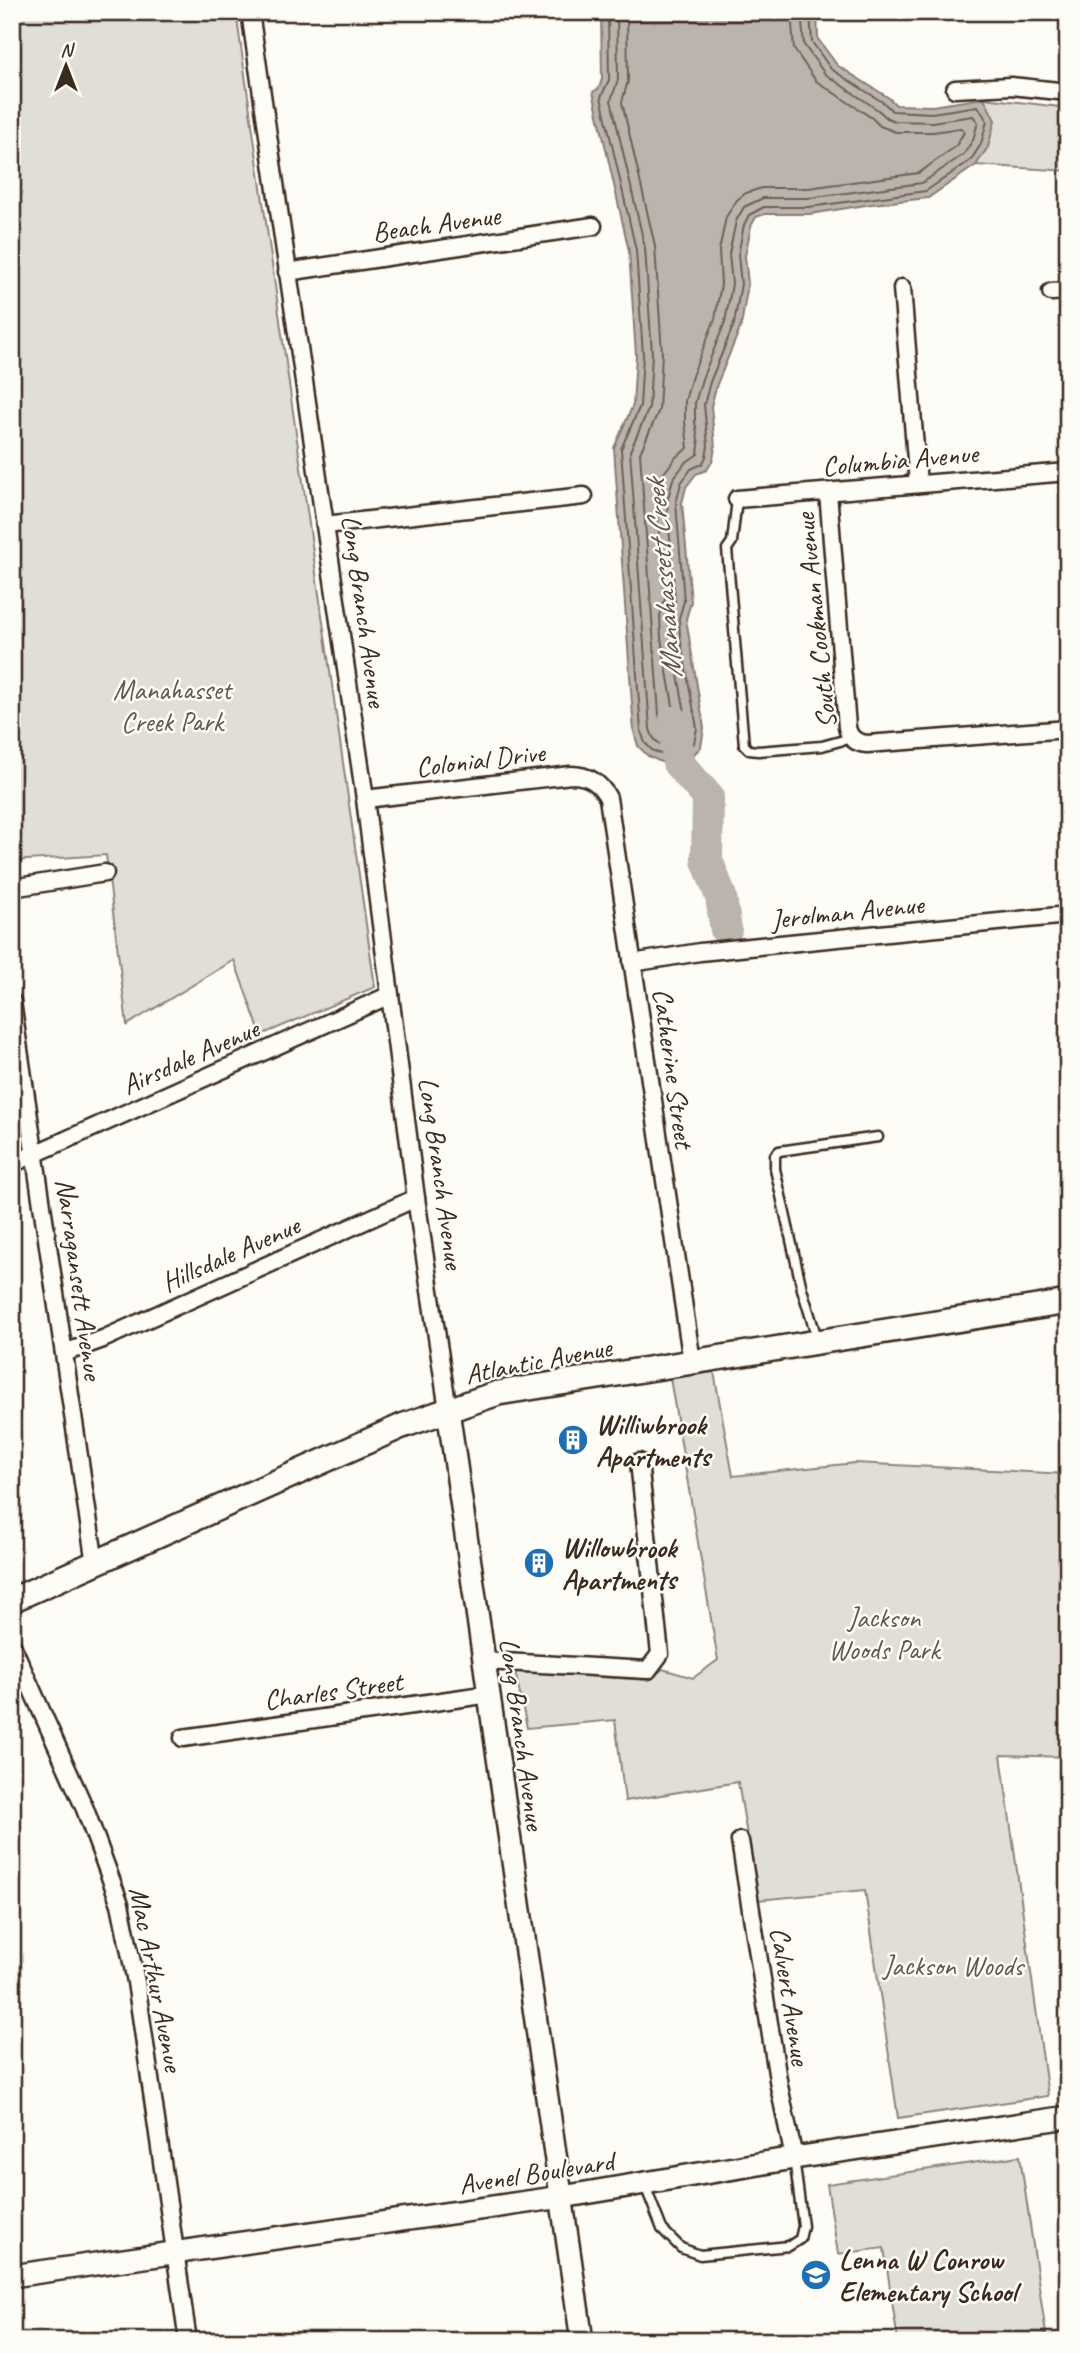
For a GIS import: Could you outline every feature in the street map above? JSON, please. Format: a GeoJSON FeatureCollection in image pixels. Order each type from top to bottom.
{"type":"FeatureCollection","features":[{"type":"Feature","properties":{"kind":"main road","name":"Atlantic Avenue"},"geometry":{"type":"LineString","coordinates":[[12,1600],[402,1426],[498,1393],[1068,1301]]}},
{"type":"Feature","properties":{"kind":"street","name":"Long Branch Avenue"},"geometry":{"type":"LineString","coordinates":[[250,12],[365,799],[416,1198],[582,2341]]}},
{"type":"Feature","properties":{"kind":"street"},"geometry":{"type":"LineString","coordinates":[[955,89],[1011,86],[1068,92]]}},
{"type":"Feature","properties":{"kind":"street","name":"Beach Avenue"},"geometry":{"type":"LineString","coordinates":[[287,272],[593,226]]}},
{"type":"Feature","properties":{"kind":"street"},"geometry":{"type":"LineString","coordinates":[[902,288],[918,484]]}},
{"type":"Feature","properties":{"kind":"street","name":"Columbia Avenue"},"geometry":{"type":"LineString","coordinates":[[737,499],[1068,472]]}},
{"type":"Feature","properties":{"kind":"street","name":"South Cookman Avenue"},"geometry":{"type":"LineString","coordinates":[[828,492],[847,727],[851,738],[867,744],[1068,729]]}},
{"type":"Feature","properties":{"kind":"street"},"geometry":{"type":"LineString","coordinates":[[325,525],[584,496]]}},
{"type":"Feature","properties":{"kind":"street","name":"Colonial Drive"},"geometry":{"type":"LineString","coordinates":[[365,799],[571,775],[587,777],[599,784]]}},
{"type":"Feature","properties":{"kind":"street","name":"Catherine Street"},"geometry":{"type":"LineString","coordinates":[[599,784],[608,798],[692,1362]]}},
{"type":"Feature","properties":{"kind":"street"},"geometry":{"type":"LineString","coordinates":[[12,888],[105,873]]}},
{"type":"Feature","properties":{"kind":"street","name":"Jerolman Avenue"},"geometry":{"type":"LineString","coordinates":[[632,963],[700,952],[1068,915]]}},
{"type":"Feature","properties":{"kind":"street","name":"Airsdale Avenue"},"geometry":{"type":"LineString","coordinates":[[12,1164],[390,995]]}},
{"type":"Feature","properties":{"kind":"street","name":"Narragansett Avenue"},"geometry":{"type":"LineString","coordinates":[[12,1002],[95,1564]]}},
{"type":"Feature","properties":{"kind":"street","name":"Hillsdale Avenue"},"geometry":{"type":"LineString","coordinates":[[64,1353],[103,1339],[416,1198]]}},
{"type":"Feature","properties":{"kind":"street"},"geometry":{"type":"LineString","coordinates":[[485,1661],[648,1670],[657,1659],[660,1654],[639,1462]]}},
{"type":"Feature","properties":{"kind":"street","name":"Mac Arthur Avenue"},"geometry":{"type":"LineString","coordinates":[[12,1646],[85,1809],[120,1904],[136,1982],[188,2341]]}},
{"type":"Feature","properties":{"kind":"street","name":"Charles Street"},"geometry":{"type":"LineString","coordinates":[[183,1738],[490,1694]]}},
{"type":"Feature","properties":{"kind":"street","name":"Calvert Avenue"},"geometry":{"type":"LineString","coordinates":[[740,1841],[779,2086],[794,2158]]}},
{"type":"Feature","properties":{"kind":"street","name":"Avenel Boulevard"},"geometry":{"type":"LineString","coordinates":[[12,2276],[562,2197],[794,2158],[1068,2117]]}},
{"type":"Feature","properties":{"kind":"lane"},"geometry":{"type":"LineString","coordinates":[[737,499],[732,542],[727,549],[744,745],[749,750],[758,751],[822,746],[851,738]]}},
{"type":"Feature","properties":{"kind":"lane"},"geometry":{"type":"LineString","coordinates":[[818,1341],[802,1289],[775,1169],[775,1156],[779,1151],[878,1137]]}},
{"type":"Feature","properties":{"kind":"lane"},"geometry":{"type":"LineString","coordinates":[[644,2183],[662,2229],[681,2248],[700,2255],[789,2246],[800,2239],[803,2226],[794,2158]]}},
{"type":"Feature","properties":{"kind":"green space","name":"Manahasset Creek Park"},"geometry":{"type":"Polygon","coordinates":[[[12,12],[236,12],[375,987],[261,1035],[234,960],[127,1025],[106,855],[12,861],[12,12]]]}},
{"type":"Feature","properties":{"kind":"green space"},"geometry":{"type":"Polygon","coordinates":[[[984,98],[1068,108],[1068,171],[976,165],[984,98]]]}},
{"type":"Feature","properties":{"kind":"green space","name":"Jackson Woods"},"geometry":{"type":"Polygon","coordinates":[[[714,1372],[733,1476],[855,1463],[1068,1474],[1068,1757],[1001,1755],[1048,2096],[898,2118],[865,1890],[758,1900],[738,1782],[625,1801],[615,1720],[527,1728],[515,1671],[648,1680],[663,1669],[693,1678],[718,1660],[670,1378],[714,1372]]]}},
{"type":"Feature","properties":{"kind":"green space"},"geometry":{"type":"Polygon","coordinates":[[[1020,2156],[1047,2341],[898,2341],[884,2248],[838,2254],[827,2184],[1020,2156]]]}},
{"type":"Feature","properties":{"kind":"water"},"geometry":{"type":"Polygon","coordinates":[[[601,12],[817,12],[818,39],[837,65],[896,105],[932,106],[984,98],[995,120],[988,147],[976,165],[928,198],[810,214],[765,214],[756,217],[751,226],[745,256],[748,284],[741,326],[717,384],[711,406],[715,447],[713,460],[707,470],[696,474],[686,487],[682,503],[691,602],[686,619],[704,728],[701,747],[692,756],[678,763],[661,762],[648,756],[638,746],[634,732],[614,448],[633,405],[636,355],[629,251],[593,92],[599,88],[602,79],[601,12]]]}},
{"type":"Feature","properties":{"kind":"waterway","name":"Manahassett Creek"},"geometry":{"type":"LineString","coordinates":[[674,722],[678,763],[708,797],[707,860],[721,897],[726,930]]}},
{"type":"Feature","properties":{"kind":"place","name":"Williwbrook Apartments"},"geometry":{"type":"Point","coordinates":[573,1440]}},
{"type":"Feature","properties":{"kind":"place","name":"Willowbrook Apartments"},"geometry":{"type":"Point","coordinates":[539,1563]}},
{"type":"Feature","properties":{"kind":"place","name":"Lenna W Conrow Elementary School"},"geometry":{"type":"Point","coordinates":[816,2275]}},
{"type":"Feature","properties":{"kind":"park label","name":"Jackson Woods Park"},"geometry":{"type":"Point","coordinates":[884,1633]}}]}
